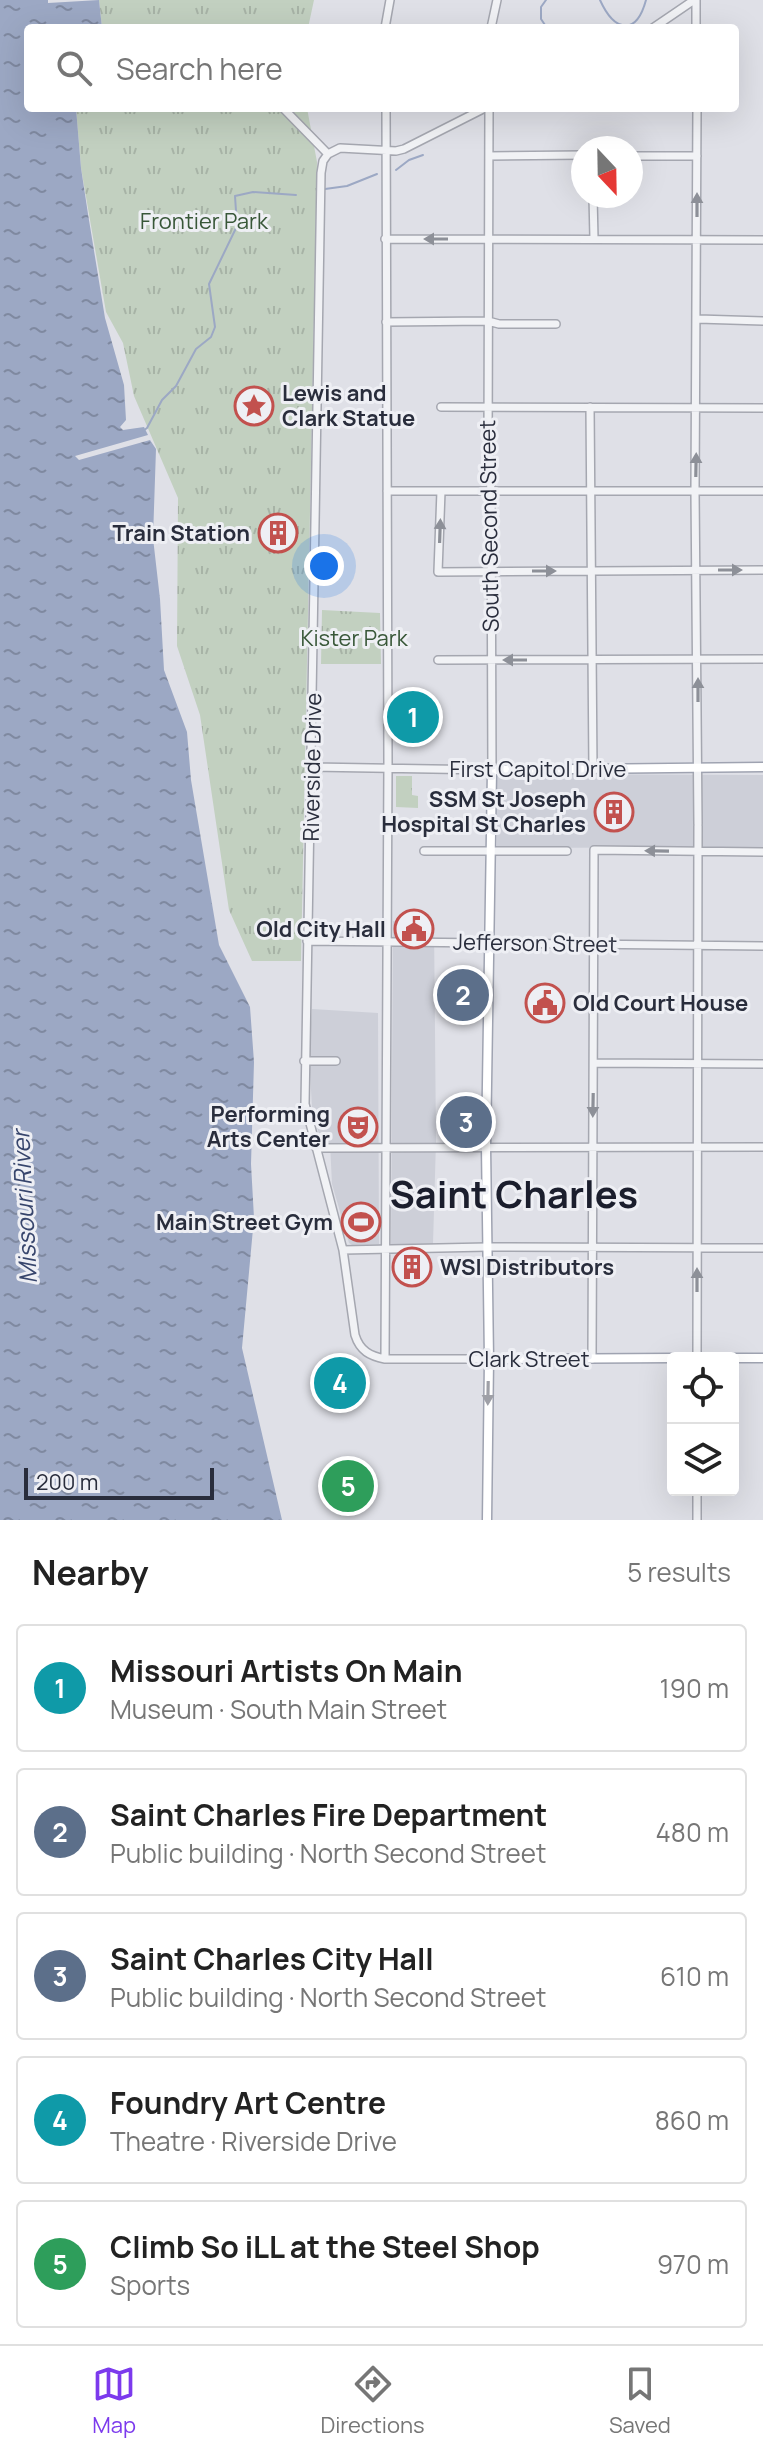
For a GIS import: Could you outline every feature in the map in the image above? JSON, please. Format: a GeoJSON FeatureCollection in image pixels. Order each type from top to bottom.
{"type":"FeatureCollection","features":[{"type":"Feature","properties":{"kind":"main road","name":"First Capitol Drive"},"geometry":{"type":"LineString","coordinates":[[492,770],[763,767]]}},
{"type":"Feature","properties":{"kind":"main road","name":"South Second Street"},"geometry":{"type":"LineString","coordinates":[[487,1520],[489,1359],[486,1147],[492,770]]}},
{"type":"Feature","properties":{"kind":"main road","name":"Clark Street"},"geometry":{"type":"LineString","coordinates":[[489,1359],[667,1358]]}},
{"type":"Feature","properties":{"kind":"main road"},"geometry":{"type":"LineString","coordinates":[[739,1358],[763,1358]]}},
{"type":"Feature","properties":{"kind":"street"},"geometry":{"type":"LineString","coordinates":[[386,24],[390,0]]}},
{"type":"Feature","properties":{"kind":"street"},"geometry":{"type":"LineString","coordinates":[[492,24],[497,0]]}},
{"type":"Feature","properties":{"kind":"street"},"geometry":{"type":"LineString","coordinates":[[659,24],[695,0]]}},
{"type":"Feature","properties":{"kind":"street"},"geometry":{"type":"LineString","coordinates":[[695,0],[696,24]]}},
{"type":"Feature","properties":{"kind":"street"},"geometry":{"type":"LineString","coordinates":[[287,112],[328,154],[340,148],[396,151],[479,112]]}},
{"type":"Feature","properties":{"kind":"street"},"geometry":{"type":"LineString","coordinates":[[385,1359],[388,769],[386,112]]}},
{"type":"Feature","properties":{"kind":"street","name":"South Second Street"},"geometry":{"type":"LineString","coordinates":[[487,112],[492,770]]}},
{"type":"Feature","properties":{"kind":"street"},"geometry":{"type":"LineString","coordinates":[[697,112],[697,1352]]}},
{"type":"Feature","properties":{"kind":"street","name":"Riverside Drive"},"geometry":{"type":"LineString","coordinates":[[328,154],[321,173],[305,1104],[343,1250],[357,1342],[366,1353],[385,1359]]}},
{"type":"Feature","properties":{"kind":"street"},"geometry":{"type":"LineString","coordinates":[[489,156],[571,155]]}},
{"type":"Feature","properties":{"kind":"street"},"geometry":{"type":"LineString","coordinates":[[643,156],[697,156]]}},
{"type":"Feature","properties":{"kind":"street"},"geometry":{"type":"LineString","coordinates":[[593,208],[594,239]]}},
{"type":"Feature","properties":{"kind":"street"},"geometry":{"type":"LineString","coordinates":[[385,239],[763,240]]}},
{"type":"Feature","properties":{"kind":"street"},"geometry":{"type":"LineString","coordinates":[[698,319],[763,321]]}},
{"type":"Feature","properties":{"kind":"street"},"geometry":{"type":"LineString","coordinates":[[386,322],[556,324]]}},
{"type":"Feature","properties":{"kind":"street"},"geometry":{"type":"LineString","coordinates":[[441,407],[763,408]]}},
{"type":"Feature","properties":{"kind":"street"},"geometry":{"type":"LineString","coordinates":[[590,407],[593,770]]}},
{"type":"Feature","properties":{"kind":"street"},"geometry":{"type":"LineString","coordinates":[[387,491],[763,491]]}},
{"type":"Feature","properties":{"kind":"street"},"geometry":{"type":"LineString","coordinates":[[441,491],[438,572],[763,570]]}},
{"type":"Feature","properties":{"kind":"street"},"geometry":{"type":"LineString","coordinates":[[438,660],[763,659]]}},
{"type":"Feature","properties":{"kind":"street","name":"First Capitol Drive"},"geometry":{"type":"LineString","coordinates":[[312,767],[492,770]]}},
{"type":"Feature","properties":{"kind":"street"},"geometry":{"type":"LineString","coordinates":[[592,1359],[594,850],[763,852]]}},
{"type":"Feature","properties":{"kind":"street"},"geometry":{"type":"LineString","coordinates":[[424,851],[567,851]]}},
{"type":"Feature","properties":{"kind":"street","name":"Jefferson Street"},"geometry":{"type":"LineString","coordinates":[[307,941],[763,946]]}},
{"type":"Feature","properties":{"kind":"street"},"geometry":{"type":"LineString","coordinates":[[304,1061],[336,1061]]}},
{"type":"Feature","properties":{"kind":"street"},"geometry":{"type":"LineString","coordinates":[[594,1063],[763,1064]]}},
{"type":"Feature","properties":{"kind":"street"},"geometry":{"type":"LineString","coordinates":[[316,1148],[763,1147]]}},
{"type":"Feature","properties":{"kind":"street"},"geometry":{"type":"LineString","coordinates":[[343,1250],[763,1248]]}},
{"type":"Feature","properties":{"kind":"street","name":"Clark Street"},"geometry":{"type":"LineString","coordinates":[[385,1359],[489,1359]]}},
{"type":"Feature","properties":{"kind":"street"},"geometry":{"type":"LineString","coordinates":[[697,1496],[697,1520]]}},
{"type":"Feature","properties":{"kind":"shaded area"},"geometry":{"type":"Polygon","coordinates":[[[497,774],[763,775],[763,847],[497,848],[497,774]]]}},
{"type":"Feature","properties":{"kind":"shaded area"},"geometry":{"type":"Polygon","coordinates":[[[393,921],[434,923],[436,1141],[433,1244],[391,1245],[393,921]]]}},
{"type":"Feature","properties":{"kind":"shaded area"},"geometry":{"type":"Polygon","coordinates":[[[312,1009],[378,1013],[379,1244],[349,1243],[332,1184],[330,1143],[321,1142],[312,1108],[309,1054],[312,1009]]]}},
{"type":"Feature","properties":{"kind":"green space"},"geometry":{"type":"Polygon","coordinates":[[[99,0],[314,0],[309,24],[102,24],[99,0]]]}},
{"type":"Feature","properties":{"kind":"green space","name":"Frontier Park"},"geometry":{"type":"Polygon","coordinates":[[[76,112],[308,112],[317,162],[301,961],[252,961],[229,910],[200,715],[177,646],[178,498],[134,396],[123,343],[106,312],[81,168],[76,112]]]}},
{"type":"Feature","properties":{"kind":"green space","name":"Kister Park"},"geometry":{"type":"Polygon","coordinates":[[[322,610],[380,613],[381,664],[321,664],[322,610]]]}},
{"type":"Feature","properties":{"kind":"green space"},"geometry":{"type":"Polygon","coordinates":[[[396,776],[412,776],[412,795],[418,796],[418,808],[396,807],[396,776]]]}},
{"type":"Feature","properties":{"kind":"water","name":"Missouri River"},"geometry":{"type":"Polygon","coordinates":[[[0,0],[48,0],[48,3],[99,0],[102,24],[24,24],[24,112],[76,112],[81,168],[105,318],[124,385],[126,420],[120,427],[123,430],[144,427],[148,435],[75,456],[79,460],[150,440],[156,449],[153,538],[164,670],[187,732],[191,780],[219,945],[250,1007],[254,1062],[251,1164],[254,1218],[242,1348],[282,1520],[0,1520],[0,0]]]}},
{"type":"Feature","properties":{"kind":"waterway"},"geometry":{"type":"LineString","coordinates":[[544,24],[541,7],[546,0]]}},
{"type":"Feature","properties":{"kind":"waterway"},"geometry":{"type":"LineString","coordinates":[[600,0],[620,24]]}},
{"type":"Feature","properties":{"kind":"waterway"},"geometry":{"type":"LineString","coordinates":[[631,24],[637,20],[646,0]]}},
{"type":"Feature","properties":{"kind":"waterway"},"geometry":{"type":"LineString","coordinates":[[396,170],[409,160],[423,155]]}},
{"type":"Feature","properties":{"kind":"waterway"},"geometry":{"type":"LineString","coordinates":[[325,189],[347,186],[377,174]]}},
{"type":"Feature","properties":{"kind":"waterway"},"geometry":{"type":"LineString","coordinates":[[143,431],[162,400],[176,386],[196,349],[211,337],[215,327],[209,284],[237,226],[235,196],[253,192],[296,195]]}},
{"type":"Feature","properties":{"kind":"place","name":"Lewis and Clark Statue"},"geometry":{"type":"Point","coordinates":[254,406]}},
{"type":"Feature","properties":{"kind":"place","name":"Train Station"},"geometry":{"type":"Point","coordinates":[278,533]}},
{"type":"Feature","properties":{"kind":"place","name":"Missouri Artists On Main"},"geometry":{"type":"Point","coordinates":[413,717]}},
{"type":"Feature","properties":{"kind":"place","name":"SSM St Joseph Hospital St Charles"},"geometry":{"type":"Point","coordinates":[614,812]}},
{"type":"Feature","properties":{"kind":"place","name":"Old City Hall"},"geometry":{"type":"Point","coordinates":[414,929]}},
{"type":"Feature","properties":{"kind":"place","name":"Saint Charles Fire Department"},"geometry":{"type":"Point","coordinates":[463,995]}},
{"type":"Feature","properties":{"kind":"place","name":"Old Court House"},"geometry":{"type":"Point","coordinates":[545,1003]}},
{"type":"Feature","properties":{"kind":"place","name":"Saint Charles City Hall"},"geometry":{"type":"Point","coordinates":[466,1122]}},
{"type":"Feature","properties":{"kind":"place","name":"Performing Arts Center"},"geometry":{"type":"Point","coordinates":[358,1127]}},
{"type":"Feature","properties":{"kind":"place","name":"Main Street Gym"},"geometry":{"type":"Point","coordinates":[361,1222]}},
{"type":"Feature","properties":{"kind":"place","name":"WSI Distributors"},"geometry":{"type":"Point","coordinates":[412,1267]}},
{"type":"Feature","properties":{"kind":"place","name":"Foundry Art Centre"},"geometry":{"type":"Point","coordinates":[340,1383]}},
{"type":"Feature","properties":{"kind":"place","name":"Climb So iLL at the Steel Shop"},"geometry":{"type":"Point","coordinates":[348,1486]}},
{"type":"Feature","properties":{"kind":"district","name":"Saint Charles"},"geometry":{"type":"Point","coordinates":[514,1195]}}]}
